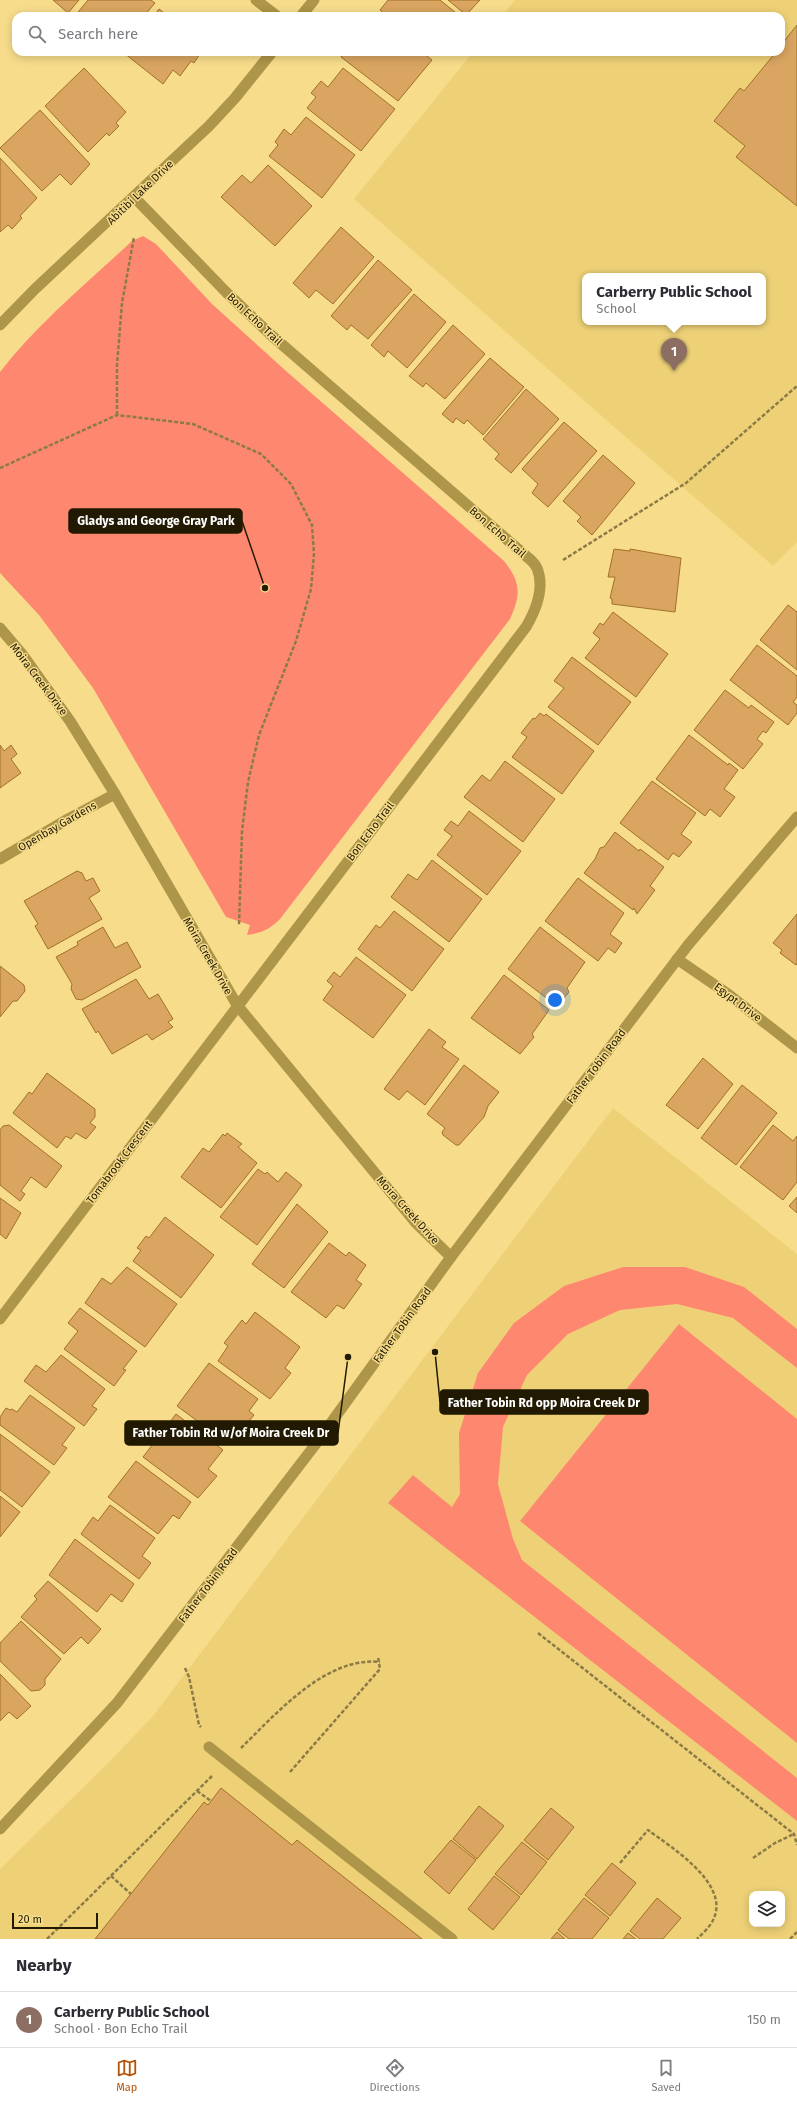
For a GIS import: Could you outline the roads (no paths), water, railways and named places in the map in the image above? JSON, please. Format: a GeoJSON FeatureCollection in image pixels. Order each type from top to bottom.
{"type":"FeatureCollection","features":[{"type":"Feature","properties":{"kind":"street"},"geometry":{"type":"LineString","coordinates":[[256,0],[272,12]]}},
{"type":"Feature","properties":{"kind":"street"},"geometry":{"type":"LineString","coordinates":[[304,12],[314,0]]}},
{"type":"Feature","properties":{"kind":"street","name":"Abitibi Lake Drive"},"geometry":{"type":"LineString","coordinates":[[0,325],[35,289],[209,126],[235,98],[269,56]]}},
{"type":"Feature","properties":{"kind":"street","name":"Bon Echo Trail"},"geometry":{"type":"LineString","coordinates":[[134,197],[226,292],[271,335],[526,556],[536,568],[539,581],[539,597],[535,612],[526,627],[237,1005]]}},
{"type":"Feature","properties":{"kind":"street","name":"Moira Creek Drive"},"geometry":{"type":"LineString","coordinates":[[0,628],[54,698],[115,794],[237,1005],[416,1223],[451,1257]]}},
{"type":"Feature","properties":{"kind":"street","name":"Openbay Gardens"},"geometry":{"type":"LineString","coordinates":[[0,859],[68,819],[115,794]]}},
{"type":"Feature","properties":{"kind":"street","name":"Father Tobin Road"},"geometry":{"type":"LineString","coordinates":[[0,1828],[122,1697],[315,1445],[451,1257],[677,959],[723,902],[797,817]]}},
{"type":"Feature","properties":{"kind":"street","name":"Egypt Drive"},"geometry":{"type":"LineString","coordinates":[[677,959],[728,994],[797,1048]]}},
{"type":"Feature","properties":{"kind":"street","name":"Tomabrook Crescent"},"geometry":{"type":"LineString","coordinates":[[0,1319],[237,1005]]}},
{"type":"Feature","properties":{"kind":"street"},"geometry":{"type":"LineString","coordinates":[[209,1746],[452,1939]]}},
{"type":"Feature","properties":{"kind":"place","name":"Carberry Public School"},"geometry":{"type":"Point","coordinates":[674,371]}},
{"type":"Feature","properties":{"kind":"place","name":"Gladys and George Gray Park"},"geometry":{"type":"Point","coordinates":[265,588]}},
{"type":"Feature","properties":{"kind":"place","name":"Father Tobin Rd opp Moira Creek Dr"},"geometry":{"type":"Point","coordinates":[435,1352]}},
{"type":"Feature","properties":{"kind":"place","name":"Father Tobin Rd w/of Moira Creek Dr"},"geometry":{"type":"Point","coordinates":[348,1357]}}]}
